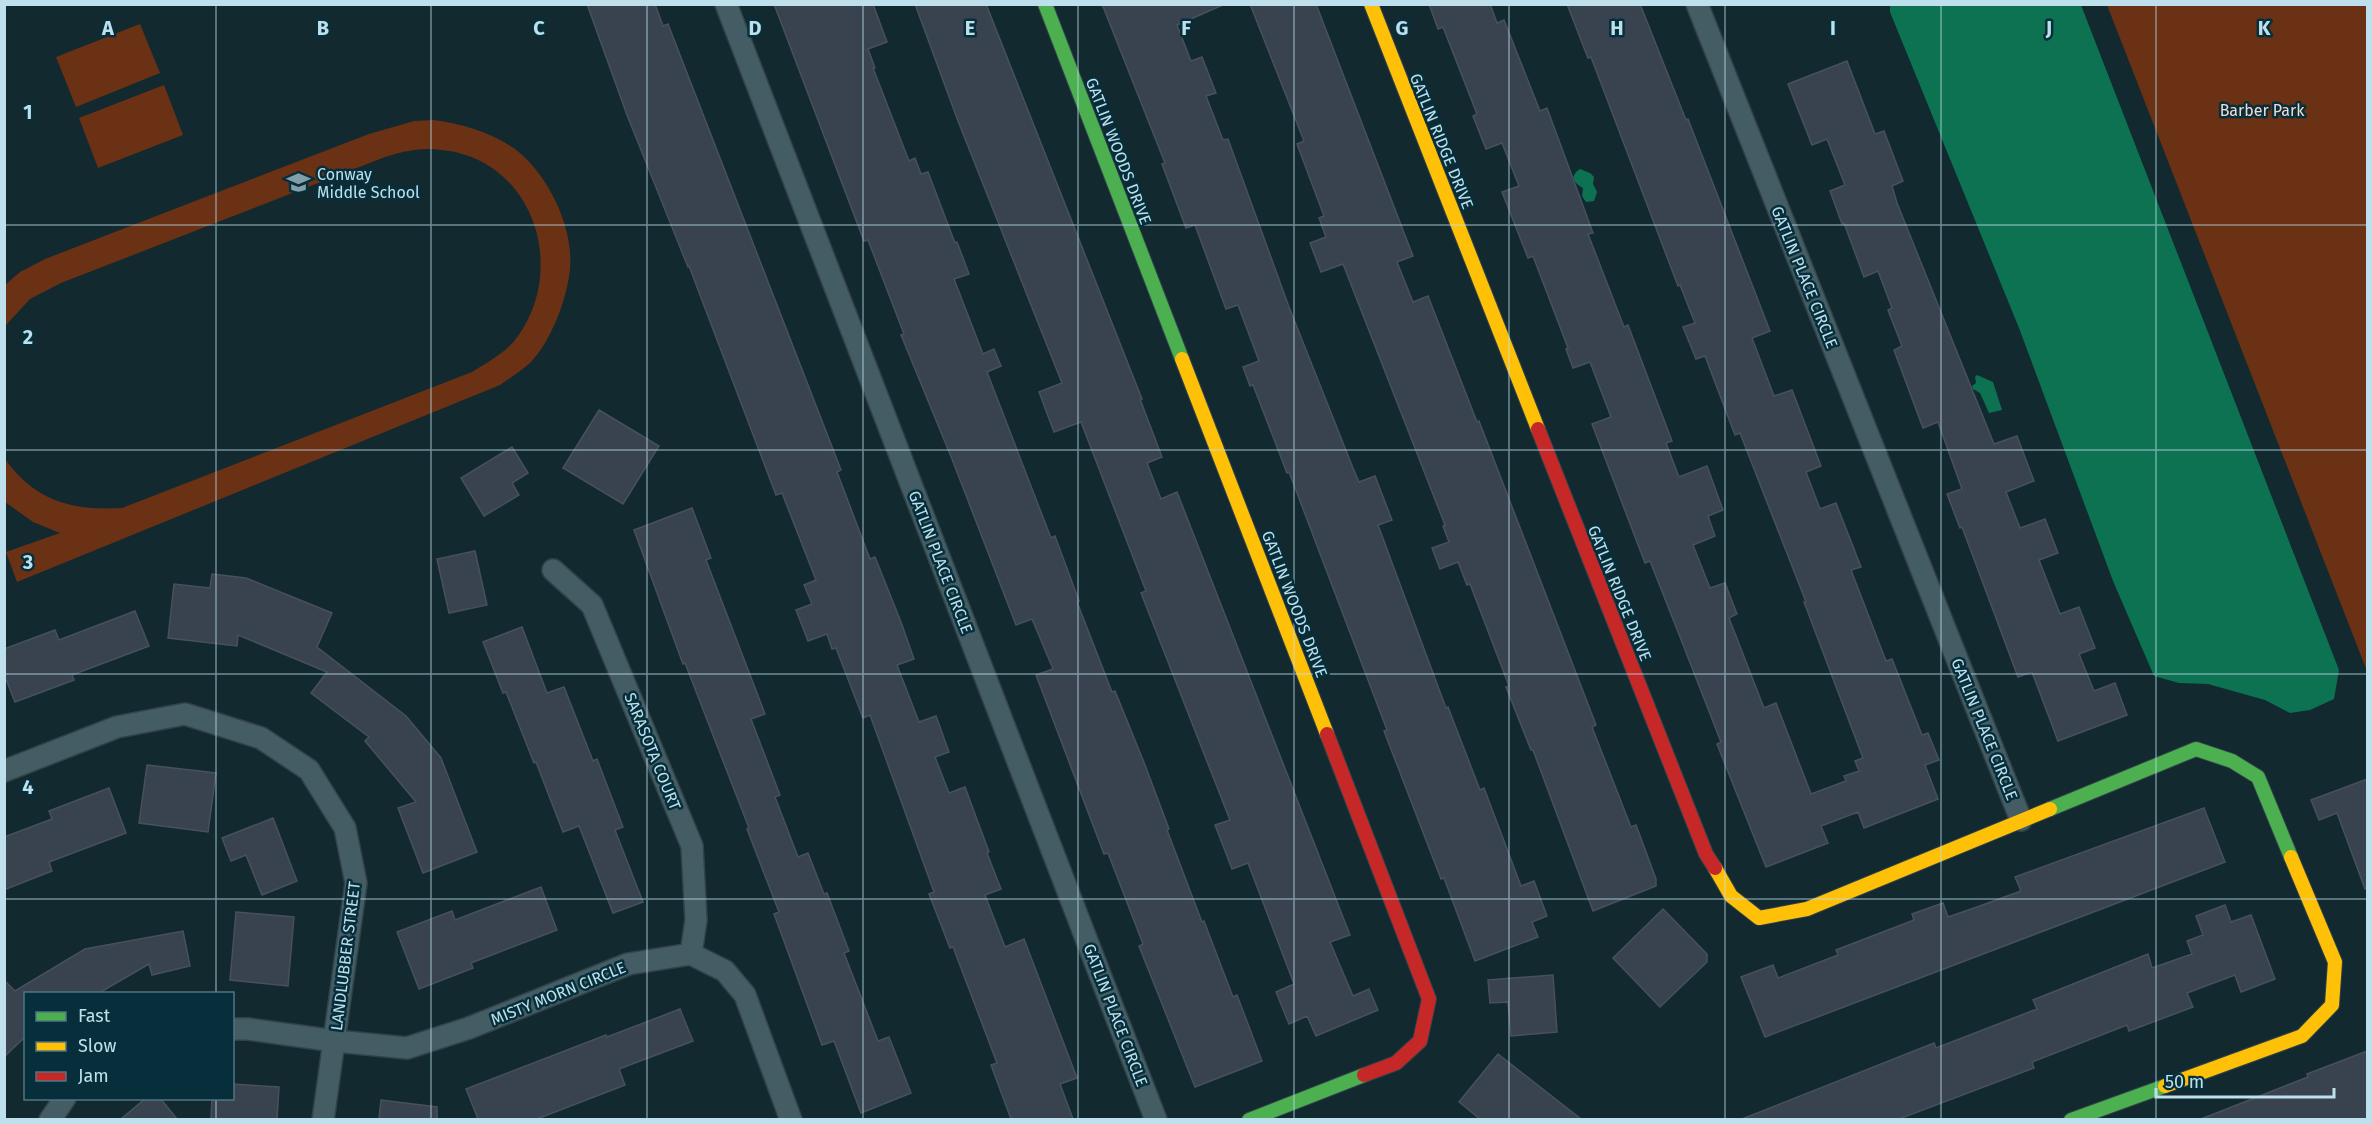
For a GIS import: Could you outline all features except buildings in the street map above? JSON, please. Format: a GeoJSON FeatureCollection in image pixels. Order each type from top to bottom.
{"type":"FeatureCollection","features":[{"type":"Feature","properties":{"kind":"street","name":"GATLIN PLACE CIRCLE"},"geometry":{"type":"LineString","coordinates":[[726,4],[1156,1119]]}},
{"type":"Feature","properties":{"kind":"street","name":"GATLIN WOODS DRIVE"},"geometry":{"type":"LineString","coordinates":[[1045,4],[1429,999],[1420,1041],[1396,1063],[1249,1119]]}},
{"type":"Feature","properties":{"kind":"street","name":"GATLIN RIDGE DRIVE"},"geometry":{"type":"LineString","coordinates":[[1371,4],[1706,854],[1731,896],[1759,918],[1807,909],[2021,820]]}},
{"type":"Feature","properties":{"kind":"street","name":"GATLIN PLACE CIRCLE"},"geometry":{"type":"LineString","coordinates":[[1697,4],[2021,820],[2196,749],[2232,761],[2258,777],[2335,962],[2332,1005],[2302,1036],[2071,1119]]}},
{"type":"Feature","properties":{"kind":"street","name":"SARASOTA COURT"},"geometry":{"type":"LineString","coordinates":[[553,570],[592,605],[692,846],[696,920],[691,954]]}},
{"type":"Feature","properties":{"kind":"street","name":"LANDLUBBER STREET"},"geometry":{"type":"LineString","coordinates":[[4,771],[117,727],[185,714],[261,738],[309,770],[345,828],[356,883],[323,1119]]}},
{"type":"Feature","properties":{"kind":"street","name":"MISTY MORN CIRCLE"},"geometry":{"type":"LineString","coordinates":[[234,1029],[407,1048],[469,1029],[628,964],[691,954]]}},
{"type":"Feature","properties":{"kind":"street"},"geometry":{"type":"LineString","coordinates":[[691,954],[725,971],[745,995],[791,1119]]}},
{"type":"Feature","properties":{"kind":"street"},"geometry":{"type":"LineString","coordinates":[[50,1119],[64,1100]]}},
{"type":"Feature","properties":{"kind":"green space","name":"Barber Park"},"geometry":{"type":"Polygon","coordinates":[[[2107,5],[2367,5],[2367,671],[2107,5]]]}},
{"type":"Feature","properties":{"kind":"green space"},"geometry":{"type":"Polygon","coordinates":[[[140,24],[160,73],[76,107],[56,57],[140,24]]]}},
{"type":"Feature","properties":{"kind":"green space"},"geometry":{"type":"Polygon","coordinates":[[[164,85],[183,135],[98,168],[79,118],[164,85]]]}},
{"type":"Feature","properties":{"kind":"green space"},"geometry":{"type":"Polygon","coordinates":[[[434,120],[476,130],[515,149],[538,172],[563,219],[570,253],[570,269],[565,296],[556,321],[534,359],[500,385],[17,582],[6,552],[60,533],[33,522],[5,502],[5,459],[29,485],[56,500],[87,508],[122,508],[472,372],[514,342],[533,308],[540,279],[540,249],[532,220],[519,194],[499,173],[473,158],[434,149],[403,152],[380,159],[61,283],[30,299],[5,326],[5,285],[20,272],[45,259],[369,134],[414,121],[434,120]]]}},
{"type":"Feature","properties":{"kind":"shaded area"},"geometry":{"type":"Polygon","coordinates":[[[1890,5],[2081,5],[2339,670],[2334,699],[2310,710],[2290,713],[2265,700],[2208,684],[2179,683],[2154,676],[2113,581],[2019,328],[1890,12],[1890,5]]]}},
{"type":"Feature","properties":{"kind":"shaded area"},"geometry":{"type":"Polygon","coordinates":[[[1580,169],[1594,177],[1593,184],[1597,192],[1594,201],[1586,202],[1582,196],[1583,188],[1574,179],[1580,169]]]}},
{"type":"Feature","properties":{"kind":"shaded area"},"geometry":{"type":"Polygon","coordinates":[[[1977,375],[1993,382],[2002,410],[1989,413],[1980,393],[1972,386],[1976,383],[1977,375]]]}},
{"type":"Feature","properties":{"kind":"traffic: fast"},"geometry":{"type":"LineString","coordinates":[[1045,4],[1182,359]]}},
{"type":"Feature","properties":{"kind":"traffic: fast"},"geometry":{"type":"LineString","coordinates":[[2050,809],[2196,749],[2232,761],[2258,777],[2291,857]]}},
{"type":"Feature","properties":{"kind":"traffic: fast"},"geometry":{"type":"LineString","coordinates":[[1249,1120],[1364,1075]]}},
{"type":"Feature","properties":{"kind":"traffic: fast"},"geometry":{"type":"LineString","coordinates":[[2071,1120],[2165,1086]]}},
{"type":"Feature","properties":{"kind":"traffic: slow"},"geometry":{"type":"LineString","coordinates":[[1371,4],[1538,429]]}},
{"type":"Feature","properties":{"kind":"traffic: slow"},"geometry":{"type":"LineString","coordinates":[[1182,359],[1327,734]]}},
{"type":"Feature","properties":{"kind":"traffic: slow"},"geometry":{"type":"LineString","coordinates":[[1715,868],[1731,896],[1759,918],[1807,909],[2050,809]]}},
{"type":"Feature","properties":{"kind":"traffic: slow"},"geometry":{"type":"LineString","coordinates":[[2165,1086],[2302,1036],[2332,1005],[2335,962],[2291,857]]}},
{"type":"Feature","properties":{"kind":"traffic: jam"},"geometry":{"type":"LineString","coordinates":[[1538,429],[1706,854],[1715,868]]}},
{"type":"Feature","properties":{"kind":"traffic: jam"},"geometry":{"type":"LineString","coordinates":[[1327,734],[1429,999],[1420,1041],[1396,1063],[1364,1075]]}},
{"type":"Feature","properties":{"kind":"place","name":"Conway Middle School"},"geometry":{"type":"Point","coordinates":[299,183]}}]}
